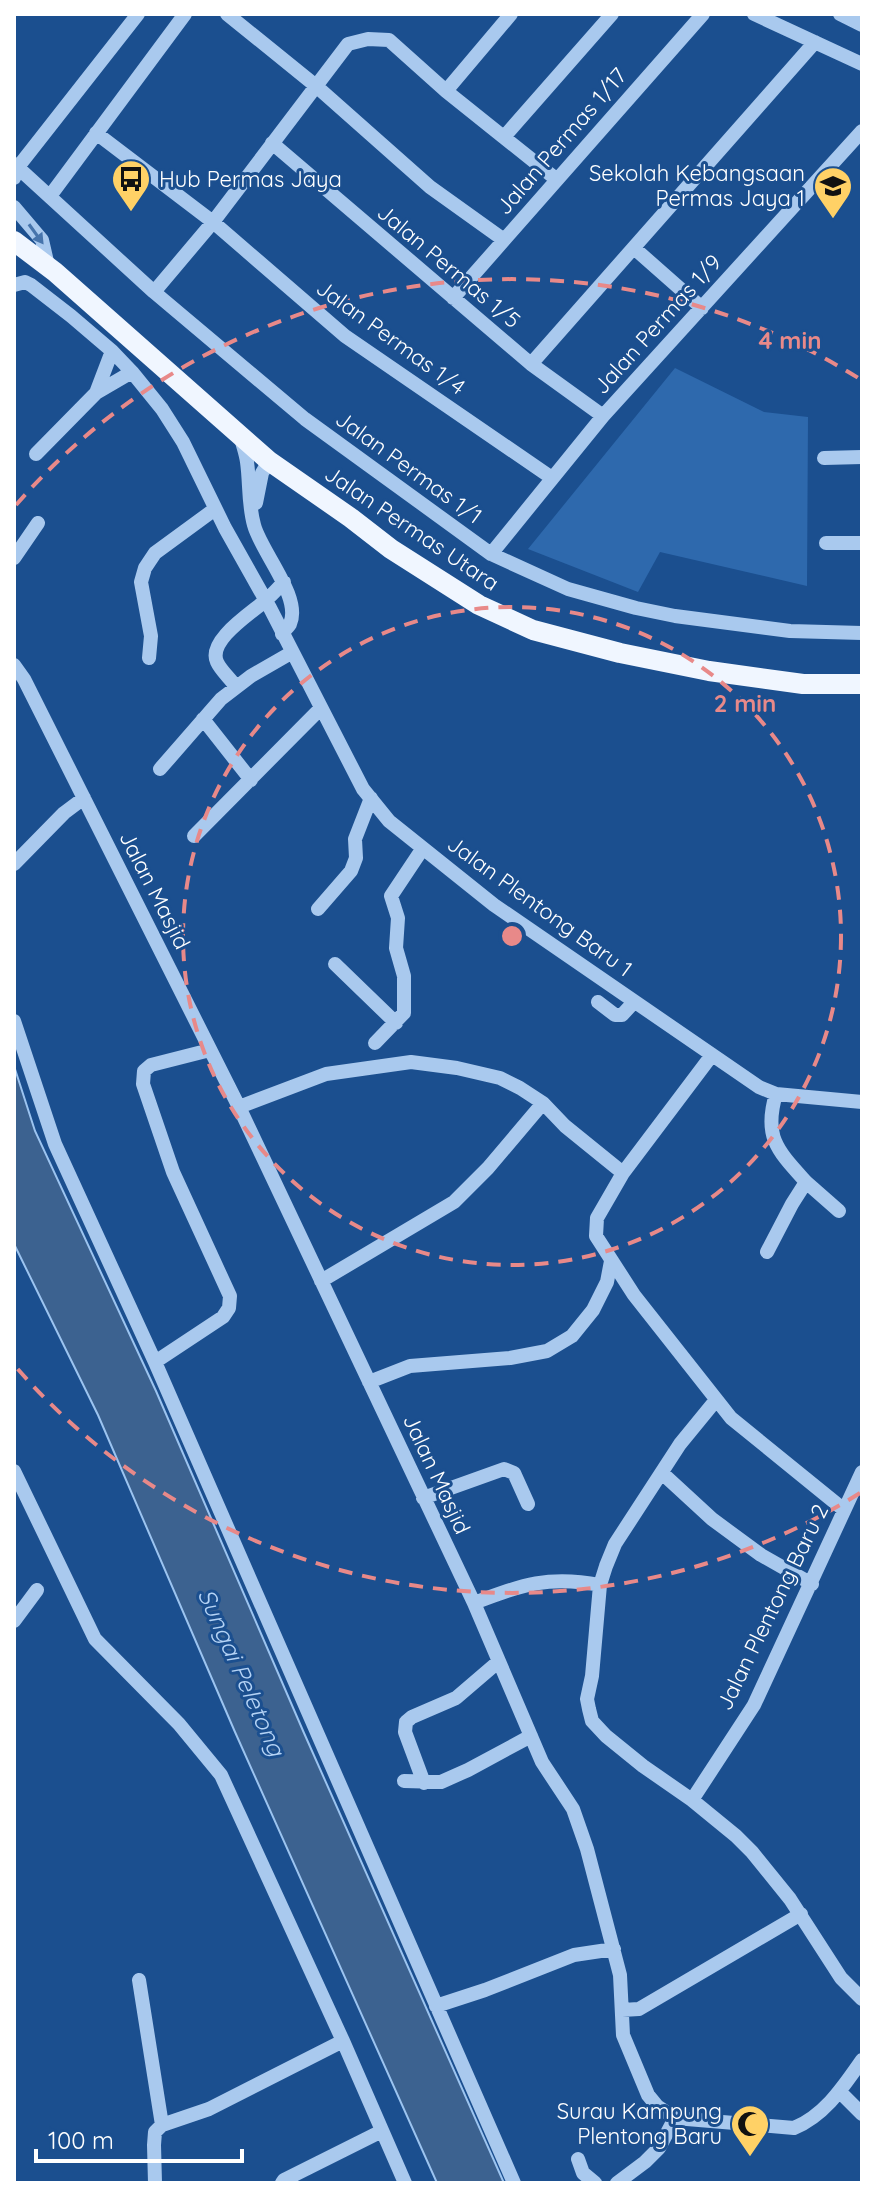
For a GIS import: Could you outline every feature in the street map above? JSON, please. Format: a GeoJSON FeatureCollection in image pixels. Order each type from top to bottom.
{"type":"FeatureCollection","features":[{"type":"Feature","properties":{"kind":"main road","name":"Jalan Permas Utara"},"geometry":{"type":"LineString","coordinates":[[14,241],[48,266],[269,461],[391,549],[479,605],[533,630],[620,653],[709,671],[803,684],[862,684]]}},
{"type":"Feature","properties":{"kind":"street"},"geometry":{"type":"LineString","coordinates":[[15,170],[138,14]]}},
{"type":"Feature","properties":{"kind":"street"},"geometry":{"type":"LineString","coordinates":[[50,196],[185,14]]}},
{"type":"Feature","properties":{"kind":"street"},"geometry":{"type":"LineString","coordinates":[[227,14],[316,86],[430,187],[504,240]]}},
{"type":"Feature","properties":{"kind":"street"},"geometry":{"type":"LineString","coordinates":[[446,91],[511,14]]}},
{"type":"Feature","properties":{"kind":"street"},"geometry":{"type":"LineString","coordinates":[[504,137],[612,14]]}},
{"type":"Feature","properties":{"kind":"street","name":"Jalan Permas 1/17"},"geometry":{"type":"LineString","coordinates":[[453,298],[703,14]]}},
{"type":"Feature","properties":{"kind":"street"},"geometry":{"type":"LineString","coordinates":[[754,14],[862,64]]}},
{"type":"Feature","properties":{"kind":"street"},"geometry":{"type":"LineString","coordinates":[[840,14],[862,25]]}},
{"type":"Feature","properties":{"kind":"street"},"geometry":{"type":"LineString","coordinates":[[154,292],[213,222],[348,44],[368,39],[389,40],[446,91],[556,179]]}},
{"type":"Feature","properties":{"kind":"street"},"geometry":{"type":"LineString","coordinates":[[531,364],[815,42]]}},
{"type":"Feature","properties":{"kind":"street","name":"Jalan Permas 1/9"},"geometry":{"type":"LineString","coordinates":[[491,554],[603,416],[862,131]]}},
{"type":"Feature","properties":{"kind":"street","name":"Jalan Permas 1/4"},"geometry":{"type":"LineString","coordinates":[[96,133],[213,222],[345,336],[552,478]]}},
{"type":"Feature","properties":{"kind":"street","name":"Jalan Permas 1/5"},"geometry":{"type":"LineString","coordinates":[[272,143],[531,364],[603,416]]}},
{"type":"Feature","properties":{"kind":"street","name":"Jalan Permas 1/1"},"geometry":{"type":"LineString","coordinates":[[15,170],[50,196],[154,292],[305,419],[491,554],[568,589],[636,608],[790,631],[862,633]]}},
{"type":"Feature","properties":{"kind":"street"},"geometry":{"type":"LineString","coordinates":[[14,207],[42,240],[48,266]]}},
{"type":"Feature","properties":{"kind":"street"},"geometry":{"type":"LineString","coordinates":[[634,248],[702,308]]}},
{"type":"Feature","properties":{"kind":"street","name":"Jalan Plentong Baru 1"},"geometry":{"type":"LineString","coordinates":[[14,285],[25,282],[31,285],[71,316],[112,351],[162,409],[183,442],[215,509],[363,789],[389,821],[494,905],[759,1087],[776,1094],[862,1102]]}},
{"type":"Feature","properties":{"kind":"street"},"geometry":{"type":"LineString","coordinates":[[96,393],[112,351]]}},
{"type":"Feature","properties":{"kind":"street"},"geometry":{"type":"LineString","coordinates":[[36,454],[96,393],[132,372]]}},
{"type":"Feature","properties":{"kind":"street"},"geometry":{"type":"LineString","coordinates":[[241,437],[255,528],[284,582],[292,615],[290,625],[282,634]]}},
{"type":"Feature","properties":{"kind":"street"},"geometry":{"type":"LineString","coordinates":[[824,458],[862,457]]}},
{"type":"Feature","properties":{"kind":"street"},"geometry":{"type":"LineString","coordinates":[[255,528],[258,486],[269,461]]}},
{"type":"Feature","properties":{"kind":"street"},"geometry":{"type":"LineString","coordinates":[[149,658],[151,636],[141,582],[145,568],[155,553],[215,509]]}},
{"type":"Feature","properties":{"kind":"street"},"geometry":{"type":"LineString","coordinates":[[14,558],[38,523]]}},
{"type":"Feature","properties":{"kind":"street"},"geometry":{"type":"LineString","coordinates":[[826,543],[862,543]]}},
{"type":"Feature","properties":{"kind":"street"},"geometry":{"type":"LineString","coordinates":[[236,687],[216,660],[219,645],[237,621],[266,601],[284,582]]}},
{"type":"Feature","properties":{"kind":"street"},"geometry":{"type":"LineString","coordinates":[[160,769],[221,699],[251,676],[291,653]]}},
{"type":"Feature","properties":{"kind":"street","name":"Jalan Masjid"},"geometry":{"type":"LineString","coordinates":[[14,665],[24,679],[239,1107],[474,1603],[531,1736],[549,1773],[573,1809],[587,1849],[620,1975],[623,2035],[648,2095],[657,2106],[675,2118]]}},
{"type":"Feature","properties":{"kind":"street"},"geometry":{"type":"LineString","coordinates":[[194,836],[321,708]]}},
{"type":"Feature","properties":{"kind":"street"},"geometry":{"type":"LineString","coordinates":[[203,719],[251,780]]}},
{"type":"Feature","properties":{"kind":"street"},"geometry":{"type":"LineString","coordinates":[[14,864],[64,813],[84,798]]}},
{"type":"Feature","properties":{"kind":"street"},"geometry":{"type":"LineString","coordinates":[[318,909],[351,871],[356,858],[355,839],[371,798]]}},
{"type":"Feature","properties":{"kind":"street"},"geometry":{"type":"LineString","coordinates":[[375,1043],[404,1013],[404,976],[396,948],[398,918],[391,896],[423,848]]}},
{"type":"Feature","properties":{"kind":"street"},"geometry":{"type":"LineString","coordinates":[[335,964],[396,1023]]}},
{"type":"Feature","properties":{"kind":"street"},"geometry":{"type":"LineString","coordinates":[[598,1002],[615,1015],[622,1015],[634,1002]]}},
{"type":"Feature","properties":{"kind":"street"},"geometry":{"type":"LineString","coordinates":[[14,1021],[55,1144],[155,1362],[514,2183]]}},
{"type":"Feature","properties":{"kind":"street"},"geometry":{"type":"LineString","coordinates":[[155,1362],[223,1317],[229,1308],[230,1296],[173,1172],[143,1084],[144,1071],[151,1065],[210,1050]]}},
{"type":"Feature","properties":{"kind":"street"},"geometry":{"type":"LineString","coordinates":[[712,1055],[623,1173],[597,1218],[596,1236],[611,1261],[731,1418],[843,1509]]}},
{"type":"Feature","properties":{"kind":"street"},"geometry":{"type":"LineString","coordinates":[[239,1107],[326,1074],[411,1062],[457,1068],[500,1078],[520,1088],[543,1103],[565,1126],[623,1173]]}},
{"type":"Feature","properties":{"kind":"street"},"geometry":{"type":"LineString","coordinates":[[776,1094],[771,1112],[771,1131],[777,1146],[806,1182],[839,1211]]}},
{"type":"Feature","properties":{"kind":"street"},"geometry":{"type":"LineString","coordinates":[[321,1281],[454,1202],[488,1168],[543,1103]]}},
{"type":"Feature","properties":{"kind":"street"},"geometry":{"type":"LineString","coordinates":[[767,1252],[806,1182]]}},
{"type":"Feature","properties":{"kind":"street"},"geometry":{"type":"LineString","coordinates":[[369,1382],[410,1366],[510,1358],[547,1351],[572,1336],[593,1310],[607,1282],[611,1261]]}},
{"type":"Feature","properties":{"kind":"street"},"geometry":{"type":"LineString","coordinates":[[716,1400],[680,1444],[590,1584],[592,1676],[587,1699],[592,1721],[606,1736],[692,1800],[752,1852],[801,1914],[841,1978],[862,1999]]}},
{"type":"Feature","properties":{"kind":"street"},"geometry":{"type":"LineString","coordinates":[[423,1498],[504,1469],[514,1473],[528,1504]]}},
{"type":"Feature","properties":{"kind":"street"},"geometry":{"type":"LineString","coordinates":[[14,1471],[95,1639],[179,1724],[221,1775],[405,2183]]}},
{"type":"Feature","properties":{"kind":"street","name":"Jalan Plentong Baru 2"},"geometry":{"type":"LineString","coordinates":[[692,1800],[754,1705],[862,1472]]}},
{"type":"Feature","properties":{"kind":"street"},"geometry":{"type":"LineString","coordinates":[[662,1473],[712,1519],[749,1546],[812,1584]]}},
{"type":"Feature","properties":{"kind":"street"},"geometry":{"type":"LineString","coordinates":[[474,1603],[537,1582],[560,1580],[590,1584]]}},
{"type":"Feature","properties":{"kind":"street"},"geometry":{"type":"LineString","coordinates":[[14,1621],[37,1590]]}},
{"type":"Feature","properties":{"kind":"street"},"geometry":{"type":"LineString","coordinates":[[424,1783],[406,1738],[406,1722],[456,1698],[498,1662]]}},
{"type":"Feature","properties":{"kind":"street"},"geometry":{"type":"LineString","coordinates":[[404,1781],[441,1782],[453,1778],[531,1736]]}},
{"type":"Feature","properties":{"kind":"street"},"geometry":{"type":"LineString","coordinates":[[622,2010],[639,2009],[801,1914]]}},
{"type":"Feature","properties":{"kind":"street"},"geometry":{"type":"LineString","coordinates":[[436,2006],[574,1955],[614,1949]]}},
{"type":"Feature","properties":{"kind":"street"},"geometry":{"type":"LineString","coordinates":[[139,1980],[162,2125]]}},
{"type":"Feature","properties":{"kind":"street"},"geometry":{"type":"LineString","coordinates":[[155,2183],[155,2132],[162,2125],[224,2102],[343,2041]]}},
{"type":"Feature","properties":{"kind":"street"},"geometry":{"type":"LineString","coordinates":[[617,2183],[659,2148],[675,2118],[794,2128],[808,2122],[840,2092],[862,2060]]}},
{"type":"Feature","properties":{"kind":"street"},"geometry":{"type":"LineString","coordinates":[[840,2092],[862,2114]]}},
{"type":"Feature","properties":{"kind":"street"},"geometry":{"type":"LineString","coordinates":[[282,2183],[382,2131]]}},
{"type":"Feature","properties":{"kind":"street"},"geometry":{"type":"LineString","coordinates":[[578,2159],[583,2173],[595,2183]]}},
{"type":"Feature","properties":{"kind":"shaded area"},"geometry":{"type":"Polygon","coordinates":[[[675,368],[764,412],[808,417],[807,586],[660,552],[638,592],[528,549],[675,368]]]}},
{"type":"Feature","properties":{"kind":"water","name":"Sungai Peletong"},"geometry":{"type":"Polygon","coordinates":[[[14,1066],[35,1131],[156,1391],[504,2183],[437,2183],[235,1732],[98,1415],[14,1244],[14,1066]]]}},
{"type":"Feature","properties":{"kind":"place","name":"Hub Permas Jaya"},"geometry":{"type":"Point","coordinates":[131,213]}},
{"type":"Feature","properties":{"kind":"place","name":"Sekolah Kebangsaan Permas Jaya 1"},"geometry":{"type":"Point","coordinates":[833,220]}},
{"type":"Feature","properties":{"kind":"place","name":"Surau Kampung Plentong Baru"},"geometry":{"type":"Point","coordinates":[750,2158]}}]}
